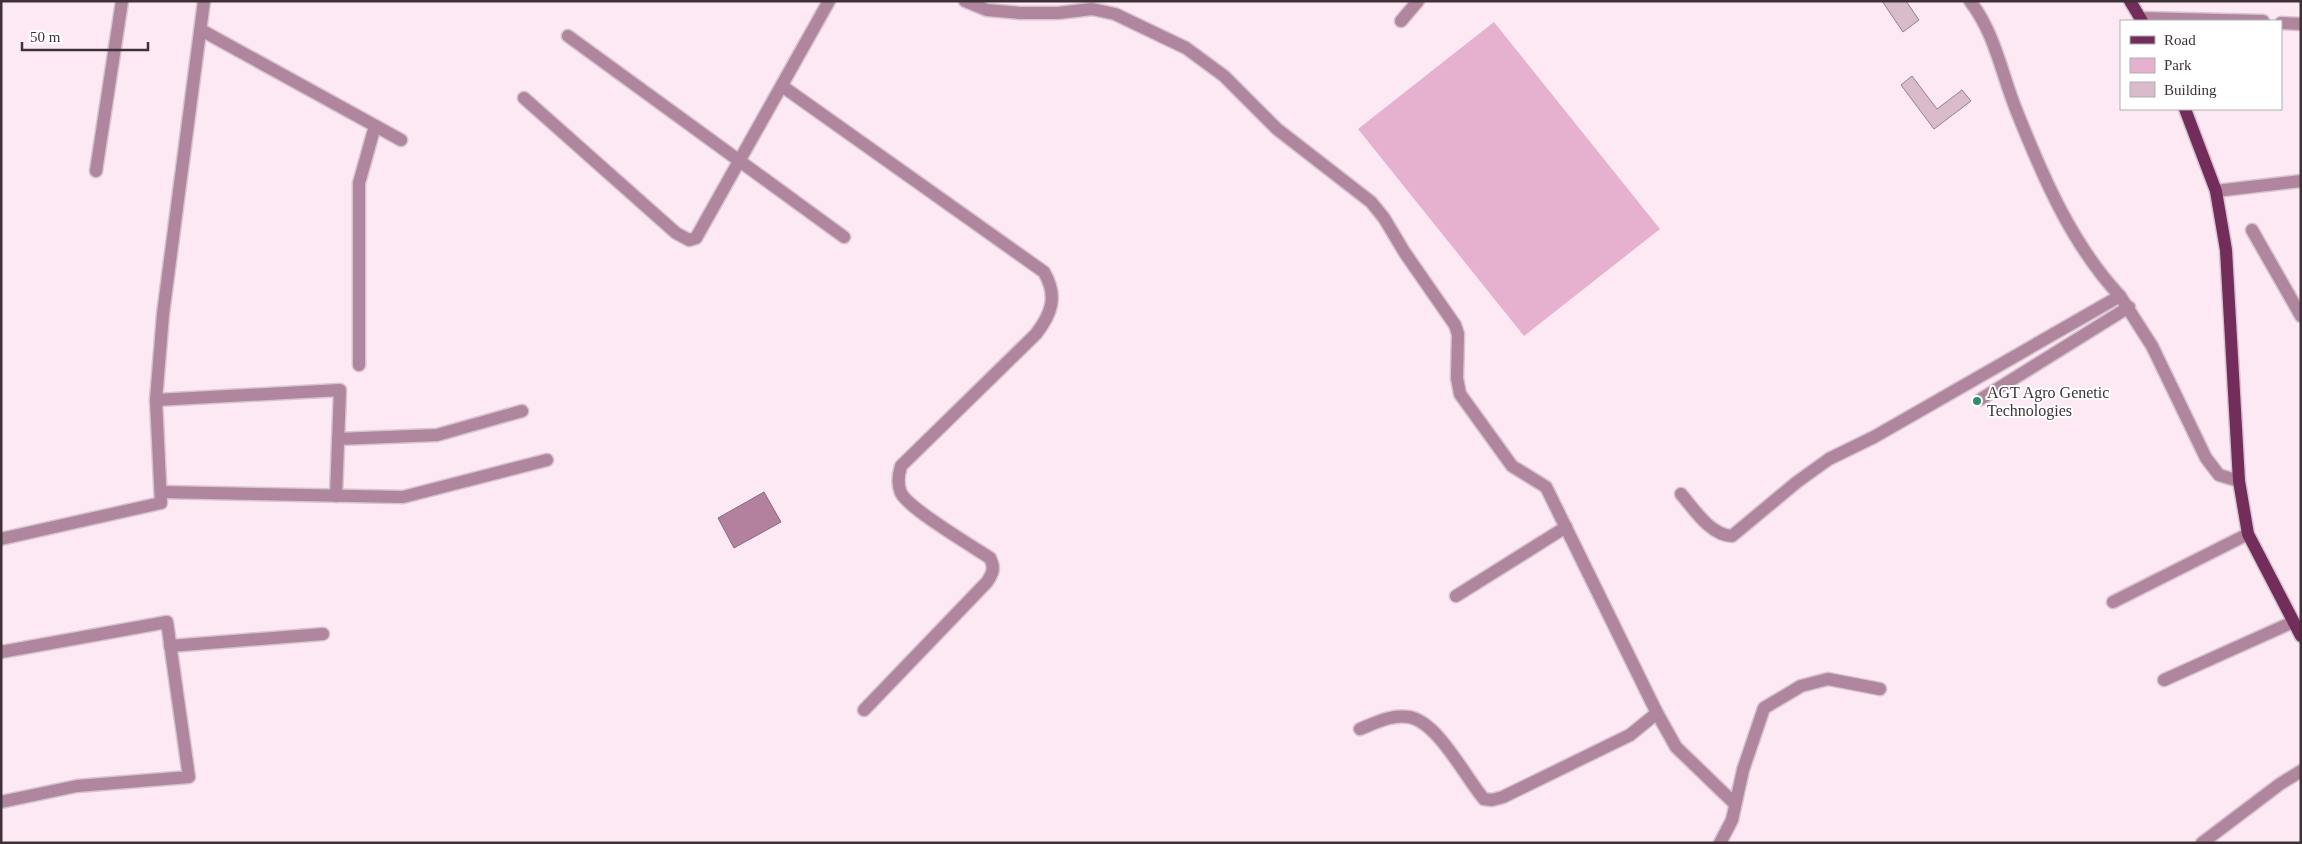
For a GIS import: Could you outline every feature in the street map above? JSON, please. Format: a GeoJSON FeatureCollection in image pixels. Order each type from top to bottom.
{"type":"FeatureCollection","features":[{"type":"Feature","properties":{"kind":"main road"},"geometry":{"type":"LineString","coordinates":[[2130,1],[2141,20]]}},
{"type":"Feature","properties":{"kind":"main road"},"geometry":{"type":"LineString","coordinates":[[2185,110],[2216,191],[2226,250],[2239,481],[2248,534],[2298,629]]}},
{"type":"Feature","properties":{"kind":"street"},"geometry":{"type":"LineString","coordinates":[[96,171],[122,1]]}},
{"type":"Feature","properties":{"kind":"street"},"geometry":{"type":"LineString","coordinates":[[1,539],[162,503],[156,400],[163,314],[204,1]]}},
{"type":"Feature","properties":{"kind":"street"},"geometry":{"type":"LineString","coordinates":[[524,98],[676,233],[690,240],[699,235],[829,1]]}},
{"type":"Feature","properties":{"kind":"street"},"geometry":{"type":"LineString","coordinates":[[965,1],[988,10],[1020,13],[1058,13],[1092,9],[1116,14],[1143,25],[1186,48],[1224,76],[1278,129],[1371,202],[1384,218],[1405,253],[1455,325],[1458,334],[1457,378],[1460,394],[1512,466],[1546,487],[1657,713],[1676,747],[1734,803]]}},
{"type":"Feature","properties":{"kind":"street"},"geometry":{"type":"LineString","coordinates":[[1401,21],[1418,1]]}},
{"type":"Feature","properties":{"kind":"street"},"geometry":{"type":"LineString","coordinates":[[1970,1],[1983,19],[2007,80],[2016,111],[2060,208],[2097,272],[2129,307],[2152,346],[2206,458],[2219,475],[2239,481]]}},
{"type":"Feature","properties":{"kind":"street"},"geometry":{"type":"LineString","coordinates":[[2282,23],[2301,24]]}},
{"type":"Feature","properties":{"kind":"street"},"geometry":{"type":"LineString","coordinates":[[200,30],[401,140]]}},
{"type":"Feature","properties":{"kind":"street"},"geometry":{"type":"LineString","coordinates":[[568,36],[844,237]]}},
{"type":"Feature","properties":{"kind":"street"},"geometry":{"type":"LineString","coordinates":[[782,86],[1044,272],[1053,294],[1046,321],[1036,334],[901,466],[898,477],[902,495],[927,516],[990,558],[994,566],[993,574],[988,582],[864,710]]}},
{"type":"Feature","properties":{"kind":"street"},"geometry":{"type":"LineString","coordinates":[[359,365],[359,183],[375,126]]}},
{"type":"Feature","properties":{"kind":"street"},"geometry":{"type":"LineString","coordinates":[[2216,191],[2301,182]]}},
{"type":"Feature","properties":{"kind":"street"},"geometry":{"type":"LineString","coordinates":[[2252,230],[2301,316]]}},
{"type":"Feature","properties":{"kind":"street"},"geometry":{"type":"LineString","coordinates":[[1680,494],[1704,521],[1720,533],[1732,536],[1797,482],[1829,459],[1874,438],[2120,296]]}},
{"type":"Feature","properties":{"kind":"street"},"geometry":{"type":"LineString","coordinates":[[1981,400],[2129,307]]}},
{"type":"Feature","properties":{"kind":"street"},"geometry":{"type":"LineString","coordinates":[[156,400],[340,390],[336,496]]}},
{"type":"Feature","properties":{"kind":"street"},"geometry":{"type":"LineString","coordinates":[[338,439],[438,435],[522,411]]}},
{"type":"Feature","properties":{"kind":"street"},"geometry":{"type":"LineString","coordinates":[[161,492],[403,497],[547,460]]}},
{"type":"Feature","properties":{"kind":"street"},"geometry":{"type":"LineString","coordinates":[[1456,596],[1566,527]]}},
{"type":"Feature","properties":{"kind":"street"},"geometry":{"type":"LineString","coordinates":[[2113,602],[2248,534]]}},
{"type":"Feature","properties":{"kind":"street"},"geometry":{"type":"LineString","coordinates":[[1,652],[167,622],[188,777],[78,786],[1,802]]}},
{"type":"Feature","properties":{"kind":"street"},"geometry":{"type":"LineString","coordinates":[[2164,680],[2298,629]]}},
{"type":"Feature","properties":{"kind":"street"},"geometry":{"type":"LineString","coordinates":[[170,646],[322,634]]}},
{"type":"Feature","properties":{"kind":"street"},"geometry":{"type":"LineString","coordinates":[[1720,843],[1732,820],[1734,803],[1764,708],[1801,686],[1828,679],[1880,689]]}},
{"type":"Feature","properties":{"kind":"street"},"geometry":{"type":"LineString","coordinates":[[1360,729],[1391,717],[1409,717],[1425,724],[1438,736],[1484,799],[1492,800],[1518,790],[1630,735],[1657,713]]}},
{"type":"Feature","properties":{"kind":"street"},"geometry":{"type":"LineString","coordinates":[[2202,843],[2280,784],[2301,771]]}},
{"type":"Feature","properties":{"kind":"green space"},"geometry":{"type":"Polygon","coordinates":[[[1494,22],[1660,229],[1524,336],[1358,129],[1494,22]]]}},
{"type":"Feature","properties":{"kind":"shaded area"},"geometry":{"type":"Polygon","coordinates":[[[764,492],[781,522],[734,548],[718,518],[764,492]]]}},
{"type":"Feature","properties":{"kind":"building"},"geometry":{"type":"Polygon","coordinates":[[[1882,1],[1906,1],[1919,20],[1903,32],[1882,1]]]}},
{"type":"Feature","properties":{"kind":"building"},"geometry":{"type":"Polygon","coordinates":[[[1912,76],[1937,109],[1962,90],[1971,101],[1934,129],[1901,85],[1912,76]]]}},
{"type":"Feature","properties":{"kind":"place","name":"AGT Agro Genetic Technologies"},"geometry":{"type":"Point","coordinates":[1977,401]}}]}
